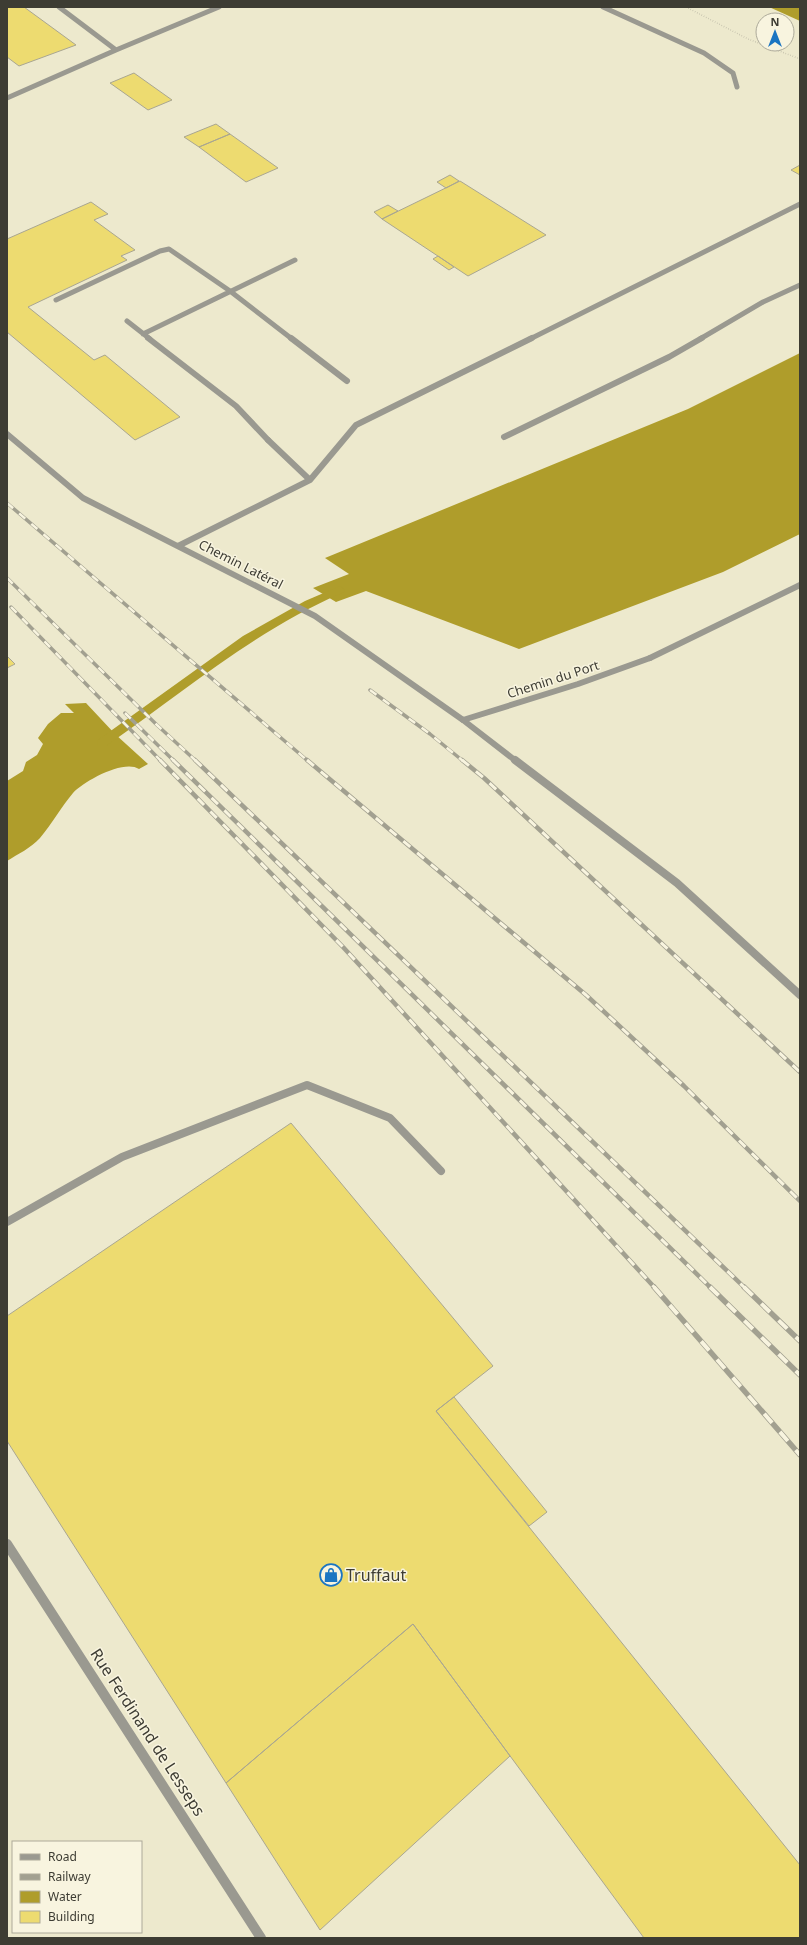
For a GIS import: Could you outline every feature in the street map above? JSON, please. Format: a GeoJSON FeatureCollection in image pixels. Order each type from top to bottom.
{"type":"FeatureCollection","features":[{"type":"Feature","properties":{"kind":"street"},"geometry":{"type":"LineString","coordinates":[[59,7],[116,50]]}},
{"type":"Feature","properties":{"kind":"street"},"geometry":{"type":"LineString","coordinates":[[7,98],[219,7]]}},
{"type":"Feature","properties":{"kind":"street"},"geometry":{"type":"LineString","coordinates":[[603,7],[704,53],[733,73],[737,87]]}},
{"type":"Feature","properties":{"kind":"street"},"geometry":{"type":"LineString","coordinates":[[178,546],[310,480],[356,425],[800,204]]}},
{"type":"Feature","properties":{"kind":"street"},"geometry":{"type":"LineString","coordinates":[[56,300],[160,251],[169,249],[230,291],[347,381]]}},
{"type":"Feature","properties":{"kind":"street"},"geometry":{"type":"LineString","coordinates":[[143,334],[295,260]]}},
{"type":"Feature","properties":{"kind":"street"},"geometry":{"type":"LineString","coordinates":[[504,438],[669,357],[763,302],[800,285]]}},
{"type":"Feature","properties":{"kind":"street"},"geometry":{"type":"LineString","coordinates":[[127,321],[236,406],[268,440],[310,480]]}},
{"type":"Feature","properties":{"kind":"street","name":"Chemin Latéral"},"geometry":{"type":"LineString","coordinates":[[7,434],[83,498],[315,616],[463,720],[677,883],[800,995]]}},
{"type":"Feature","properties":{"kind":"street","name":"Chemin du Port"},"geometry":{"type":"LineString","coordinates":[[463,720],[578,684],[650,658],[800,585]]}},
{"type":"Feature","properties":{"kind":"street"},"geometry":{"type":"LineString","coordinates":[[7,1222],[122,1157],[307,1085],[390,1118],[441,1171]]}},
{"type":"Feature","properties":{"kind":"street","name":"Rue Ferdinand de Lesseps"},"geometry":{"type":"LineString","coordinates":[[7,1544],[261,1938]]}},
{"type":"Feature","properties":{"kind":"path"},"geometry":{"type":"LineString","coordinates":[[686,7],[748,39],[800,59]]}},
{"type":"Feature","properties":{"kind":"shaded area"},"geometry":{"type":"Polygon","coordinates":[[[7,7],[769,7],[780,12],[755,12],[755,52],[795,52],[795,19],[800,21],[800,1938],[7,1938],[7,7]]]}},
{"type":"Feature","properties":{"kind":"water"},"geometry":{"type":"Polygon","coordinates":[[[769,7],[800,7],[800,21],[795,19],[795,12],[780,12],[769,7]]]}},
{"type":"Feature","properties":{"kind":"water"},"geometry":{"type":"Polygon","coordinates":[[[800,353],[800,534],[723,572],[519,649],[366,591],[336,602],[313,588],[349,574],[325,558],[688,409],[800,353]]]}},
{"type":"Feature","properties":{"kind":"water"},"geometry":{"type":"Polygon","coordinates":[[[86,703],[115,734],[148,764],[139,769],[124,767],[114,769],[95,777],[78,788],[64,804],[36,842],[7,861],[7,781],[23,771],[26,762],[37,755],[43,744],[38,738],[48,724],[61,713],[74,713],[65,704],[86,703]]]}},
{"type":"Feature","properties":{"kind":"building"},"geometry":{"type":"Polygon","coordinates":[[[7,7],[24,7],[76,45],[19,66],[7,57],[7,7]]]}},
{"type":"Feature","properties":{"kind":"building"},"geometry":{"type":"Polygon","coordinates":[[[134,73],[172,100],[148,110],[110,83],[134,73]]]}},
{"type":"Feature","properties":{"kind":"building"},"geometry":{"type":"Polygon","coordinates":[[[216,124],[230,134],[199,147],[184,137],[216,124]]]}},
{"type":"Feature","properties":{"kind":"building"},"geometry":{"type":"Polygon","coordinates":[[[230,134],[278,168],[246,182],[199,147],[230,134]]]}},
{"type":"Feature","properties":{"kind":"building"},"geometry":{"type":"Polygon","coordinates":[[[800,165],[800,175],[791,170],[800,165]]]}},
{"type":"Feature","properties":{"kind":"building"},"geometry":{"type":"Polygon","coordinates":[[[450,175],[459,181],[446,188],[437,182],[450,175]]]}},
{"type":"Feature","properties":{"kind":"building"},"geometry":{"type":"Polygon","coordinates":[[[460,181],[546,235],[468,276],[382,219],[460,181]]]}},
{"type":"Feature","properties":{"kind":"building"},"geometry":{"type":"Polygon","coordinates":[[[91,202],[108,214],[94,220],[135,250],[121,256],[127,260],[28,307],[94,360],[105,355],[180,417],[135,440],[7,332],[7,239],[91,202]]]}},
{"type":"Feature","properties":{"kind":"building"},"geometry":{"type":"Polygon","coordinates":[[[388,205],[398,211],[382,219],[374,212],[388,205]]]}},
{"type":"Feature","properties":{"kind":"building"},"geometry":{"type":"Polygon","coordinates":[[[438,256],[454,267],[449,270],[433,259],[438,256]]]}},
{"type":"Feature","properties":{"kind":"building"},"geometry":{"type":"Polygon","coordinates":[[[7,656],[15,664],[7,668],[7,656]]]}},
{"type":"Feature","properties":{"kind":"building","name":"Truffaut"},"geometry":{"type":"Polygon","coordinates":[[[291,1123],[493,1366],[436,1411],[800,1865],[800,1938],[644,1938],[413,1624],[226,1783],[7,1441],[7,1316],[291,1123]]]}},
{"type":"Feature","properties":{"kind":"building"},"geometry":{"type":"Polygon","coordinates":[[[454,1397],[547,1512],[529,1526],[436,1411],[454,1397]]]}},
{"type":"Feature","properties":{"kind":"building"},"geometry":{"type":"Polygon","coordinates":[[[413,1624],[510,1756],[320,1930],[226,1783],[413,1624]]]}},
{"type":"Feature","properties":{"kind":"waterway"},"geometry":{"type":"LineString","coordinates":[[102,743],[217,659],[247,639],[277,620],[340,590]]}},
{"type":"Feature","properties":{"kind":"railway"},"geometry":{"type":"LineString","coordinates":[[7,503],[308,761]]}},
{"type":"Feature","properties":{"kind":"railway"},"geometry":{"type":"LineString","coordinates":[[7,578],[157,725],[196,761]]}},
{"type":"Feature","properties":{"kind":"railway"},"geometry":{"type":"LineString","coordinates":[[11,607],[161,761]]}},
{"type":"Feature","properties":{"kind":"railway"},"geometry":{"type":"LineString","coordinates":[[370,690],[430,734],[463,761]]}},
{"type":"Feature","properties":{"kind":"railway"},"geometry":{"type":"LineString","coordinates":[[125,713],[174,761]]}},
{"type":"Feature","properties":{"kind":"railway"},"geometry":{"type":"LineString","coordinates":[[160,760],[343,947],[655,1288]]}},
{"type":"Feature","properties":{"kind":"railway"},"geometry":{"type":"LineString","coordinates":[[173,760],[711,1288]]}},
{"type":"Feature","properties":{"kind":"railway"},"geometry":{"type":"LineString","coordinates":[[195,760],[745,1288]]}},
{"type":"Feature","properties":{"kind":"railway"},"geometry":{"type":"LineString","coordinates":[[307,760],[586,995],[684,1086],[800,1201]]}},
{"type":"Feature","properties":{"kind":"railway"},"geometry":{"type":"LineString","coordinates":[[462,760],[484,778],[800,1072]]}},
{"type":"Feature","properties":{"kind":"railway"},"geometry":{"type":"LineString","coordinates":[[654,1287],[800,1455]]}},
{"type":"Feature","properties":{"kind":"railway"},"geometry":{"type":"LineString","coordinates":[[710,1287],[800,1375]]}},
{"type":"Feature","properties":{"kind":"railway"},"geometry":{"type":"LineString","coordinates":[[744,1287],[800,1341]]}},
{"type":"Feature","properties":{"kind":"place","name":"Truffaut"},"geometry":{"type":"Point","coordinates":[331,1575]}}]}
